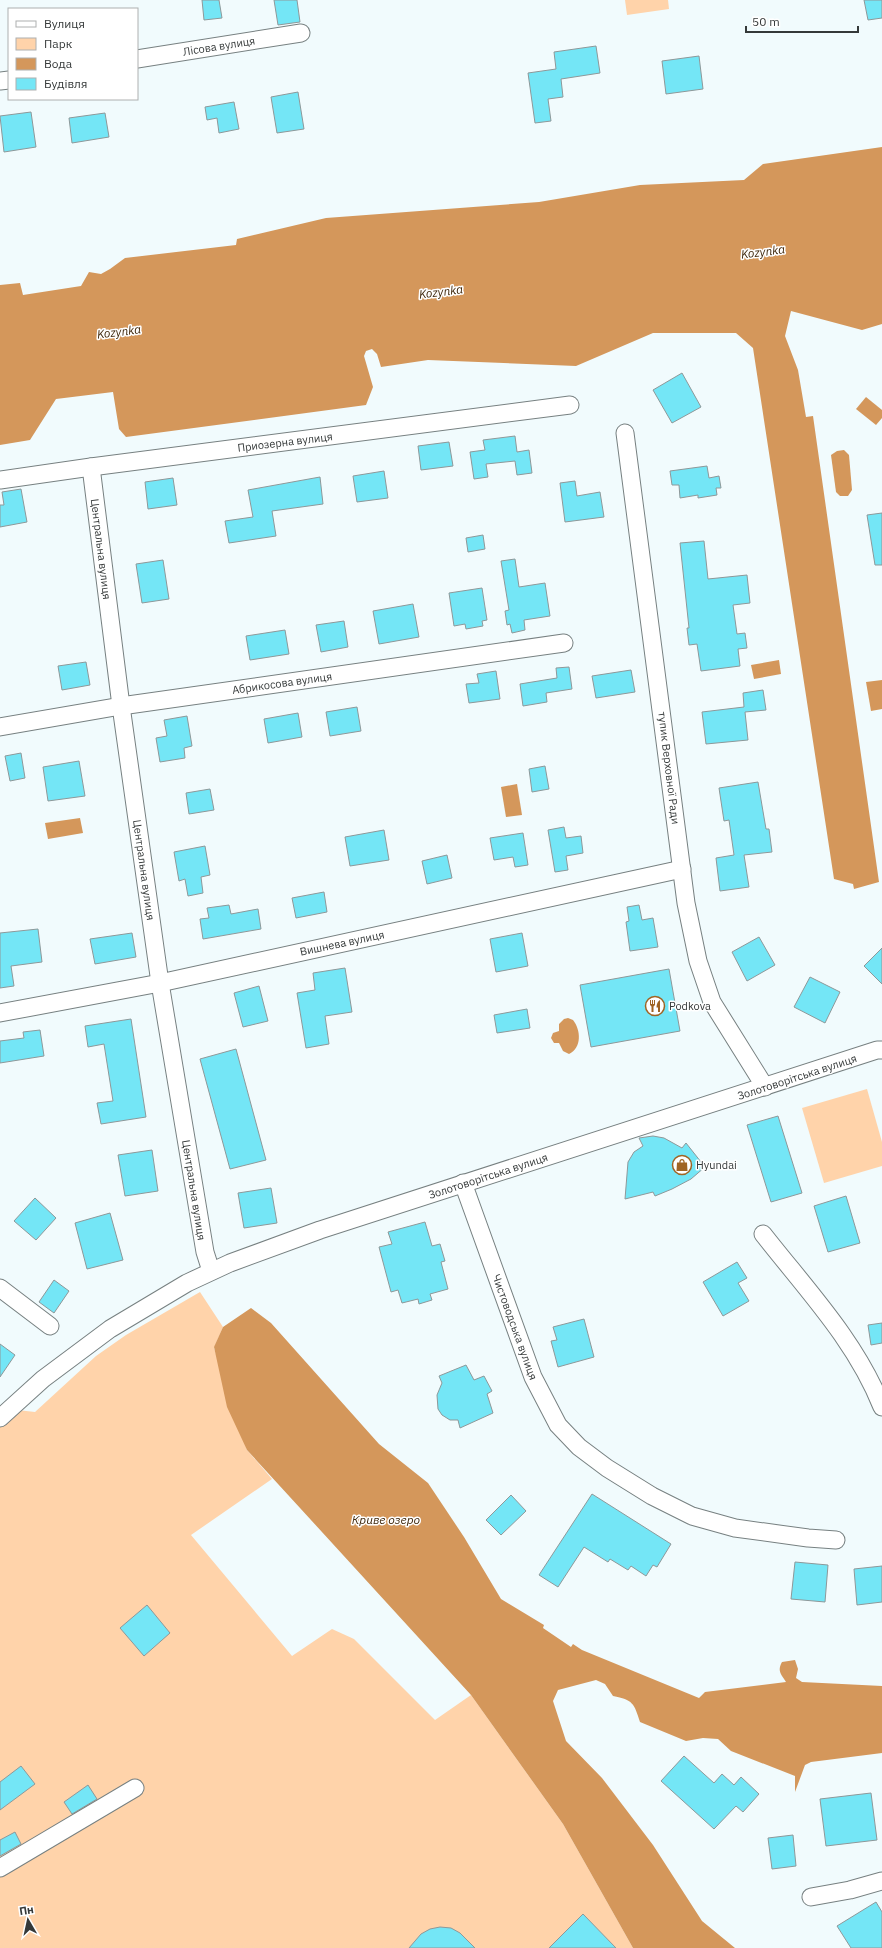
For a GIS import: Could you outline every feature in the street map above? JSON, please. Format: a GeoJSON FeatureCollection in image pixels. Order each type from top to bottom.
{"type":"FeatureCollection","features":[{"type":"Feature","properties":{"kind":"street","name":"Лісова вулиця"},"geometry":{"type":"LineString","coordinates":[[138,59],[301,33]]}},
{"type":"Feature","properties":{"kind":"street","name":"Приозерна вулиця"},"geometry":{"type":"LineString","coordinates":[[0,480],[570,405]]}},
{"type":"Feature","properties":{"kind":"street","name":"тупик Верховної Ради"},"geometry":{"type":"LineString","coordinates":[[625,433],[686,903],[698,962],[712,1002],[764,1087]]}},
{"type":"Feature","properties":{"kind":"street","name":"Центральна вулиця"},"geometry":{"type":"LineString","coordinates":[[91,467],[121,706],[160,983],[205,1252],[211,1271]]}},
{"type":"Feature","properties":{"kind":"street","name":"Абрикосова вулиця"},"geometry":{"type":"LineString","coordinates":[[0,727],[121,706],[564,643]]}},
{"type":"Feature","properties":{"kind":"street","name":"Вишнева вулиця"},"geometry":{"type":"LineString","coordinates":[[0,1013],[160,983],[682,869]]}},
{"type":"Feature","properties":{"kind":"street","name":"Золотоворітська вулиця"},"geometry":{"type":"LineString","coordinates":[[0,1418],[43,1379],[110,1329],[148,1305],[211,1271],[290,1240],[880,1049]]}},
{"type":"Feature","properties":{"kind":"street","name":"Чистоводська вулиця"},"geometry":{"type":"LineString","coordinates":[[463,1183],[533,1377],[558,1426],[579,1447],[606,1468],[652,1496],[692,1516],[735,1528],[808,1538],[836,1540]]}},
{"type":"Feature","properties":{"kind":"street"},"geometry":{"type":"LineString","coordinates":[[763,1234],[849,1344],[873,1384],[882,1407]]}},
{"type":"Feature","properties":{"kind":"street"},"geometry":{"type":"LineString","coordinates":[[0,1288],[50,1326]]}},
{"type":"Feature","properties":{"kind":"street"},"geometry":{"type":"LineString","coordinates":[[0,1868],[135,1788]]}},
{"type":"Feature","properties":{"kind":"street"},"geometry":{"type":"LineString","coordinates":[[811,1897],[850,1890],[882,1881]]}},
{"type":"Feature","properties":{"kind":"green space"},"geometry":{"type":"Polygon","coordinates":[[[625,0],[668,0],[669,9],[627,15],[625,0]]]}},
{"type":"Feature","properties":{"kind":"green space"},"geometry":{"type":"Polygon","coordinates":[[[867,1089],[882,1142],[882,1166],[824,1183],[802,1108],[867,1089]]]}},
{"type":"Feature","properties":{"kind":"green space"},"geometry":{"type":"Polygon","coordinates":[[[200,1292],[223,1327],[214,1348],[247,1450],[272,1479],[191,1535],[292,1656],[332,1629],[354,1639],[435,1720],[471,1695],[563,1824],[633,1948],[0,1948],[0,1408],[35,1412],[96,1356],[126,1335],[200,1292]]]}},
{"type":"Feature","properties":{"kind":"water","name":"Kozynka"},"geometry":{"type":"Polygon","coordinates":[[[882,147],[882,324],[862,330],[791,311],[785,336],[798,370],[806,417],[813,416],[879,882],[854,889],[853,884],[834,879],[753,348],[736,333],[653,333],[576,366],[428,360],[381,367],[377,354],[372,349],[366,351],[364,356],[373,387],[366,405],[126,437],[119,429],[113,392],[56,399],[30,440],[0,445],[0,285],[20,283],[23,295],[81,286],[89,272],[101,274],[125,258],[236,245],[237,239],[326,218],[539,202],[640,185],[744,180],[763,164],[882,147]]]}},
{"type":"Feature","properties":{"kind":"water"},"geometry":{"type":"Polygon","coordinates":[[[866,397],[882,410],[882,418],[876,425],[856,409],[866,397]]]}},
{"type":"Feature","properties":{"kind":"water"},"geometry":{"type":"Polygon","coordinates":[[[844,450],[849,455],[852,490],[848,496],[840,496],[836,492],[831,455],[837,451],[844,450]]]}},
{"type":"Feature","properties":{"kind":"water"},"geometry":{"type":"Polygon","coordinates":[[[779,660],[781,674],[754,679],[751,665],[779,660]]]}},
{"type":"Feature","properties":{"kind":"water"},"geometry":{"type":"Polygon","coordinates":[[[882,680],[882,709],[871,711],[866,682],[882,680]]]}},
{"type":"Feature","properties":{"kind":"water"},"geometry":{"type":"Polygon","coordinates":[[[517,784],[522,815],[506,817],[501,787],[517,784]]]}},
{"type":"Feature","properties":{"kind":"water"},"geometry":{"type":"Polygon","coordinates":[[[80,818],[83,833],[48,839],[45,823],[80,818]]]}},
{"type":"Feature","properties":{"kind":"water"},"geometry":{"type":"Polygon","coordinates":[[[568,1018],[573,1020],[576,1024],[579,1034],[576,1048],[569,1054],[563,1051],[559,1043],[554,1043],[551,1038],[553,1033],[559,1031],[559,1024],[564,1019],[568,1018]]]}},
{"type":"Feature","properties":{"kind":"water","name":"Криве озеро"},"geometry":{"type":"Polygon","coordinates":[[[251,1308],[271,1323],[379,1444],[428,1483],[464,1537],[501,1599],[544,1625],[543,1628],[571,1647],[573,1644],[582,1650],[699,1698],[705,1692],[786,1682],[780,1672],[782,1662],[795,1660],[798,1669],[796,1678],[802,1682],[882,1686],[882,1753],[811,1762],[805,1765],[795,1792],[795,1776],[731,1751],[718,1739],[703,1738],[686,1741],[640,1722],[632,1703],[625,1699],[613,1696],[605,1684],[596,1680],[558,1690],[553,1701],[566,1741],[602,1778],[653,1845],[702,1921],[735,1948],[633,1948],[563,1824],[471,1695],[247,1450],[227,1407],[214,1347],[223,1327],[251,1308]]]}},
{"type":"Feature","properties":{"kind":"building"},"geometry":{"type":"Polygon","coordinates":[[[202,0],[219,0],[222,18],[204,20],[202,0]]]}},
{"type":"Feature","properties":{"kind":"building"},"geometry":{"type":"Polygon","coordinates":[[[274,0],[297,0],[300,22],[278,25],[274,0]]]}},
{"type":"Feature","properties":{"kind":"building"},"geometry":{"type":"Polygon","coordinates":[[[864,0],[882,0],[882,18],[868,20],[864,0]]]}},
{"type":"Feature","properties":{"kind":"building"},"geometry":{"type":"Polygon","coordinates":[[[596,46],[600,73],[561,79],[563,97],[548,99],[551,121],[535,123],[528,73],[556,69],[554,52],[596,46]]]}},
{"type":"Feature","properties":{"kind":"building"},"geometry":{"type":"Polygon","coordinates":[[[699,56],[703,89],[666,94],[662,61],[699,56]]]}},
{"type":"Feature","properties":{"kind":"building"},"geometry":{"type":"Polygon","coordinates":[[[298,92],[304,129],[277,133],[271,97],[298,92]]]}},
{"type":"Feature","properties":{"kind":"building"},"geometry":{"type":"Polygon","coordinates":[[[234,102],[239,129],[219,133],[217,118],[207,120],[205,107],[234,102]]]}},
{"type":"Feature","properties":{"kind":"building"},"geometry":{"type":"Polygon","coordinates":[[[31,112],[36,147],[4,152],[0,116],[31,112]]]}},
{"type":"Feature","properties":{"kind":"building"},"geometry":{"type":"Polygon","coordinates":[[[105,113],[109,137],[72,143],[69,118],[105,113]]]}},
{"type":"Feature","properties":{"kind":"building"},"geometry":{"type":"Polygon","coordinates":[[[682,373],[701,407],[672,423],[653,390],[682,373]]]}},
{"type":"Feature","properties":{"kind":"building"},"geometry":{"type":"Polygon","coordinates":[[[515,436],[517,452],[529,450],[532,473],[517,475],[515,461],[486,464],[488,477],[474,479],[470,452],[485,450],[483,440],[515,436]]]}},
{"type":"Feature","properties":{"kind":"building"},"geometry":{"type":"Polygon","coordinates":[[[449,442],[453,466],[421,470],[418,446],[449,442]]]}},
{"type":"Feature","properties":{"kind":"building"},"geometry":{"type":"Polygon","coordinates":[[[707,466],[709,478],[719,476],[721,488],[716,488],[717,495],[698,498],[698,495],[680,498],[679,485],[672,485],[670,471],[707,466]]]}},
{"type":"Feature","properties":{"kind":"building"},"geometry":{"type":"Polygon","coordinates":[[[384,471],[388,498],[357,502],[353,476],[384,471]]]}},
{"type":"Feature","properties":{"kind":"building"},"geometry":{"type":"Polygon","coordinates":[[[320,477],[323,504],[272,511],[276,536],[229,543],[225,521],[253,517],[248,490],[320,477]]]}},
{"type":"Feature","properties":{"kind":"building"},"geometry":{"type":"Polygon","coordinates":[[[173,478],[177,505],[148,509],[145,482],[173,478]]]}},
{"type":"Feature","properties":{"kind":"building"},"geometry":{"type":"Polygon","coordinates":[[[575,481],[577,496],[600,492],[604,517],[565,522],[560,483],[575,481]]]}},
{"type":"Feature","properties":{"kind":"building"},"geometry":{"type":"Polygon","coordinates":[[[21,489],[27,522],[0,527],[0,505],[4,505],[2,492],[21,489]]]}},
{"type":"Feature","properties":{"kind":"building"},"geometry":{"type":"Polygon","coordinates":[[[882,513],[882,565],[875,565],[867,515],[882,513]]]}},
{"type":"Feature","properties":{"kind":"building"},"geometry":{"type":"Polygon","coordinates":[[[483,535],[485,549],[468,552],[466,538],[483,535]]]}},
{"type":"Feature","properties":{"kind":"building"},"geometry":{"type":"Polygon","coordinates":[[[704,541],[708,579],[747,575],[750,603],[733,605],[737,634],[745,633],[747,648],[738,649],[740,666],[701,671],[697,644],[689,645],[687,628],[689,628],[680,543],[704,541]]]}},
{"type":"Feature","properties":{"kind":"building"},"geometry":{"type":"Polygon","coordinates":[[[515,559],[519,587],[545,583],[550,616],[524,620],[525,630],[512,633],[510,624],[507,625],[505,611],[509,610],[501,561],[515,559]]]}},
{"type":"Feature","properties":{"kind":"building"},"geometry":{"type":"Polygon","coordinates":[[[163,560],[169,599],[142,603],[136,564],[163,560]]]}},
{"type":"Feature","properties":{"kind":"building"},"geometry":{"type":"Polygon","coordinates":[[[482,588],[487,620],[482,621],[483,626],[466,629],[465,624],[454,626],[449,593],[482,588]]]}},
{"type":"Feature","properties":{"kind":"building"},"geometry":{"type":"Polygon","coordinates":[[[413,604],[419,637],[379,644],[373,611],[413,604]]]}},
{"type":"Feature","properties":{"kind":"building"},"geometry":{"type":"Polygon","coordinates":[[[344,621],[348,647],[321,652],[316,625],[344,621]]]}},
{"type":"Feature","properties":{"kind":"building"},"geometry":{"type":"Polygon","coordinates":[[[285,630],[289,654],[250,660],[246,636],[285,630]]]}},
{"type":"Feature","properties":{"kind":"building"},"geometry":{"type":"Polygon","coordinates":[[[86,662],[90,685],[62,690],[58,666],[86,662]]]}},
{"type":"Feature","properties":{"kind":"building"},"geometry":{"type":"Polygon","coordinates":[[[569,667],[572,689],[546,693],[547,702],[523,706],[520,684],[557,678],[556,668],[569,667]]]}},
{"type":"Feature","properties":{"kind":"building"},"geometry":{"type":"Polygon","coordinates":[[[631,670],[635,692],[596,698],[592,676],[631,670]]]}},
{"type":"Feature","properties":{"kind":"building"},"geometry":{"type":"Polygon","coordinates":[[[496,671],[500,699],[469,703],[466,684],[479,683],[477,674],[496,671]]]}},
{"type":"Feature","properties":{"kind":"building"},"geometry":{"type":"Polygon","coordinates":[[[763,690],[766,710],[745,712],[748,740],[706,744],[702,712],[744,707],[743,693],[763,690]]]}},
{"type":"Feature","properties":{"kind":"building"},"geometry":{"type":"Polygon","coordinates":[[[357,707],[361,731],[330,736],[326,712],[357,707]]]}},
{"type":"Feature","properties":{"kind":"building"},"geometry":{"type":"Polygon","coordinates":[[[298,713],[302,737],[268,743],[264,719],[298,713]]]}},
{"type":"Feature","properties":{"kind":"building"},"geometry":{"type":"Polygon","coordinates":[[[187,716],[192,746],[184,748],[185,758],[160,762],[156,738],[167,736],[164,720],[187,716]]]}},
{"type":"Feature","properties":{"kind":"building"},"geometry":{"type":"Polygon","coordinates":[[[21,753],[25,778],[10,781],[5,756],[21,753]]]}},
{"type":"Feature","properties":{"kind":"building"},"geometry":{"type":"Polygon","coordinates":[[[79,761],[85,796],[48,801],[43,767],[79,761]]]}},
{"type":"Feature","properties":{"kind":"building"},"geometry":{"type":"Polygon","coordinates":[[[545,766],[549,789],[532,792],[529,769],[545,766]]]}},
{"type":"Feature","properties":{"kind":"building"},"geometry":{"type":"Polygon","coordinates":[[[758,782],[766,829],[769,829],[772,852],[744,855],[749,887],[720,891],[716,858],[734,855],[729,820],[724,821],[719,788],[758,782]]]}},
{"type":"Feature","properties":{"kind":"building"},"geometry":{"type":"Polygon","coordinates":[[[210,789],[214,810],[189,814],[186,793],[210,789]]]}},
{"type":"Feature","properties":{"kind":"building"},"geometry":{"type":"Polygon","coordinates":[[[564,827],[566,838],[581,836],[583,853],[566,856],[568,870],[555,872],[548,830],[564,827]]]}},
{"type":"Feature","properties":{"kind":"building"},"geometry":{"type":"Polygon","coordinates":[[[384,830],[389,860],[350,866],[345,837],[384,830]]]}},
{"type":"Feature","properties":{"kind":"building"},"geometry":{"type":"Polygon","coordinates":[[[523,833],[528,865],[515,867],[513,857],[494,860],[490,838],[523,833]]]}},
{"type":"Feature","properties":{"kind":"building"},"geometry":{"type":"Polygon","coordinates":[[[205,846],[210,875],[201,877],[203,893],[188,896],[185,879],[179,881],[174,852],[205,846]]]}},
{"type":"Feature","properties":{"kind":"building"},"geometry":{"type":"Polygon","coordinates":[[[447,855],[452,878],[427,884],[422,861],[447,855]]]}},
{"type":"Feature","properties":{"kind":"building"},"geometry":{"type":"Polygon","coordinates":[[[324,892],[327,912],[296,918],[292,898],[324,892]]]}},
{"type":"Feature","properties":{"kind":"building"},"geometry":{"type":"Polygon","coordinates":[[[229,905],[231,914],[258,909],[261,929],[203,939],[200,919],[209,918],[207,908],[229,905]]]}},
{"type":"Feature","properties":{"kind":"building"},"geometry":{"type":"Polygon","coordinates":[[[639,905],[642,920],[653,918],[658,947],[630,951],[626,922],[629,921],[627,907],[639,905]]]}},
{"type":"Feature","properties":{"kind":"building"},"geometry":{"type":"Polygon","coordinates":[[[38,929],[42,962],[11,966],[14,986],[0,988],[0,933],[38,929]]]}},
{"type":"Feature","properties":{"kind":"building"},"geometry":{"type":"Polygon","coordinates":[[[132,933],[136,957],[95,964],[90,939],[132,933]]]}},
{"type":"Feature","properties":{"kind":"building"},"geometry":{"type":"Polygon","coordinates":[[[522,933],[528,966],[496,972],[490,939],[522,933]]]}},
{"type":"Feature","properties":{"kind":"building"},"geometry":{"type":"Polygon","coordinates":[[[759,937],[775,965],[747,981],[732,952],[759,937]]]}},
{"type":"Feature","properties":{"kind":"building"},"geometry":{"type":"Polygon","coordinates":[[[882,948],[882,984],[864,966],[882,948]]]}},
{"type":"Feature","properties":{"kind":"building"},"geometry":{"type":"Polygon","coordinates":[[[345,968],[352,1012],[325,1016],[329,1044],[306,1048],[297,993],[315,990],[313,973],[345,968]]]}},
{"type":"Feature","properties":{"kind":"building"},"geometry":{"type":"Polygon","coordinates":[[[669,969],[680,1031],[591,1047],[580,985],[669,969]]]}},
{"type":"Feature","properties":{"kind":"building"},"geometry":{"type":"Polygon","coordinates":[[[810,977],[840,992],[825,1023],[794,1007],[810,977]]]}},
{"type":"Feature","properties":{"kind":"building"},"geometry":{"type":"Polygon","coordinates":[[[259,986],[268,1021],[243,1027],[234,993],[259,986]]]}},
{"type":"Feature","properties":{"kind":"building"},"geometry":{"type":"Polygon","coordinates":[[[527,1009],[530,1028],[497,1033],[494,1015],[527,1009]]]}},
{"type":"Feature","properties":{"kind":"building"},"geometry":{"type":"Polygon","coordinates":[[[131,1019],[146,1117],[101,1124],[97,1103],[113,1101],[104,1044],[88,1047],[85,1026],[131,1019]]]}},
{"type":"Feature","properties":{"kind":"building"},"geometry":{"type":"Polygon","coordinates":[[[40,1030],[44,1056],[0,1063],[0,1041],[24,1038],[23,1032],[40,1030]]]}},
{"type":"Feature","properties":{"kind":"building"},"geometry":{"type":"Polygon","coordinates":[[[236,1049],[266,1160],[230,1169],[200,1059],[236,1049]]]}},
{"type":"Feature","properties":{"kind":"building"},"geometry":{"type":"Polygon","coordinates":[[[778,1116],[802,1193],[771,1202],[747,1125],[778,1116]]]}},
{"type":"Feature","properties":{"kind":"building"},"geometry":{"type":"Polygon","coordinates":[[[653,1136],[664,1138],[682,1148],[686,1143],[705,1167],[691,1179],[655,1196],[653,1192],[625,1199],[628,1162],[634,1152],[643,1146],[639,1138],[653,1136]]]}},
{"type":"Feature","properties":{"kind":"building"},"geometry":{"type":"Polygon","coordinates":[[[152,1150],[158,1191],[125,1196],[118,1155],[152,1150]]]}},
{"type":"Feature","properties":{"kind":"building"},"geometry":{"type":"Polygon","coordinates":[[[271,1188],[277,1223],[244,1228],[238,1193],[271,1188]]]}},
{"type":"Feature","properties":{"kind":"building"},"geometry":{"type":"Polygon","coordinates":[[[846,1196],[860,1243],[828,1252],[814,1206],[846,1196]]]}},
{"type":"Feature","properties":{"kind":"building"},"geometry":{"type":"Polygon","coordinates":[[[35,1198],[56,1218],[36,1240],[14,1221],[35,1198]]]}},
{"type":"Feature","properties":{"kind":"building"},"geometry":{"type":"Polygon","coordinates":[[[110,1213],[123,1260],[87,1269],[75,1223],[110,1213]]]}},
{"type":"Feature","properties":{"kind":"building"},"geometry":{"type":"Polygon","coordinates":[[[425,1222],[432,1246],[440,1244],[445,1261],[441,1262],[448,1289],[430,1294],[432,1300],[419,1304],[418,1299],[402,1303],[398,1290],[391,1292],[379,1247],[392,1244],[388,1232],[425,1222]]]}},
{"type":"Feature","properties":{"kind":"building"},"geometry":{"type":"Polygon","coordinates":[[[737,1262],[747,1278],[738,1283],[749,1301],[723,1316],[703,1282],[737,1262]]]}},
{"type":"Feature","properties":{"kind":"building"},"geometry":{"type":"Polygon","coordinates":[[[54,1280],[69,1291],[54,1313],[39,1302],[54,1280]]]}},
{"type":"Feature","properties":{"kind":"building"},"geometry":{"type":"Polygon","coordinates":[[[584,1319],[594,1357],[558,1367],[551,1341],[557,1340],[553,1327],[584,1319]]]}},
{"type":"Feature","properties":{"kind":"building"},"geometry":{"type":"Polygon","coordinates":[[[882,1323],[882,1343],[871,1345],[868,1325],[882,1323]]]}},
{"type":"Feature","properties":{"kind":"building"},"geometry":{"type":"Polygon","coordinates":[[[0,1344],[15,1355],[0,1377],[0,1344]]]}},
{"type":"Feature","properties":{"kind":"building"},"geometry":{"type":"Polygon","coordinates":[[[466,1365],[474,1380],[484,1376],[492,1391],[487,1394],[493,1413],[460,1428],[458,1420],[450,1420],[442,1415],[438,1409],[437,1395],[442,1383],[439,1376],[466,1365]]]}},
{"type":"Feature","properties":{"kind":"building"},"geometry":{"type":"Polygon","coordinates":[[[592,1494],[671,1544],[657,1567],[653,1565],[646,1576],[631,1566],[628,1570],[610,1559],[608,1562],[584,1547],[558,1587],[539,1575],[592,1494]]]}},
{"type":"Feature","properties":{"kind":"building"},"geometry":{"type":"Polygon","coordinates":[[[511,1495],[526,1511],[501,1535],[486,1520],[511,1495]]]}},
{"type":"Feature","properties":{"kind":"building"},"geometry":{"type":"Polygon","coordinates":[[[795,1562],[828,1565],[825,1602],[791,1599],[795,1562]]]}},
{"type":"Feature","properties":{"kind":"building"},"geometry":{"type":"Polygon","coordinates":[[[882,1566],[882,1602],[857,1605],[854,1569],[882,1566]]]}},
{"type":"Feature","properties":{"kind":"building"},"geometry":{"type":"Polygon","coordinates":[[[147,1605],[170,1633],[144,1656],[120,1628],[147,1605]]]}},
{"type":"Feature","properties":{"kind":"building"},"geometry":{"type":"Polygon","coordinates":[[[684,1756],[714,1783],[722,1774],[734,1785],[741,1777],[759,1794],[743,1812],[736,1806],[714,1829],[661,1781],[684,1756]]]}},
{"type":"Feature","properties":{"kind":"building"},"geometry":{"type":"Polygon","coordinates":[[[21,1766],[35,1784],[0,1810],[0,1782],[21,1766]]]}},
{"type":"Feature","properties":{"kind":"building"},"geometry":{"type":"Polygon","coordinates":[[[88,1785],[97,1799],[72,1814],[64,1802],[88,1785]]]}},
{"type":"Feature","properties":{"kind":"building"},"geometry":{"type":"Polygon","coordinates":[[[871,1793],[877,1840],[826,1846],[820,1799],[871,1793]]]}},
{"type":"Feature","properties":{"kind":"building"},"geometry":{"type":"Polygon","coordinates":[[[15,1832],[21,1844],[0,1856],[0,1840],[15,1832]]]}},
{"type":"Feature","properties":{"kind":"building"},"geometry":{"type":"Polygon","coordinates":[[[793,1835],[796,1866],[772,1869],[768,1838],[793,1835]]]}},
{"type":"Feature","properties":{"kind":"building"},"geometry":{"type":"Polygon","coordinates":[[[876,1902],[882,1912],[882,1948],[851,1948],[837,1926],[876,1902]]]}},
{"type":"Feature","properties":{"kind":"building"},"geometry":{"type":"Polygon","coordinates":[[[583,1914],[616,1948],[549,1948],[583,1914]]]}},
{"type":"Feature","properties":{"kind":"building"},"geometry":{"type":"Polygon","coordinates":[[[440,1927],[451,1928],[460,1933],[475,1948],[409,1948],[421,1934],[430,1929],[440,1927]]]}},
{"type":"Feature","properties":{"kind":"place","name":"Podkova"},"geometry":{"type":"Point","coordinates":[655,1006]}},
{"type":"Feature","properties":{"kind":"place","name":"Hyundai"},"geometry":{"type":"Point","coordinates":[682,1165]}}]}
